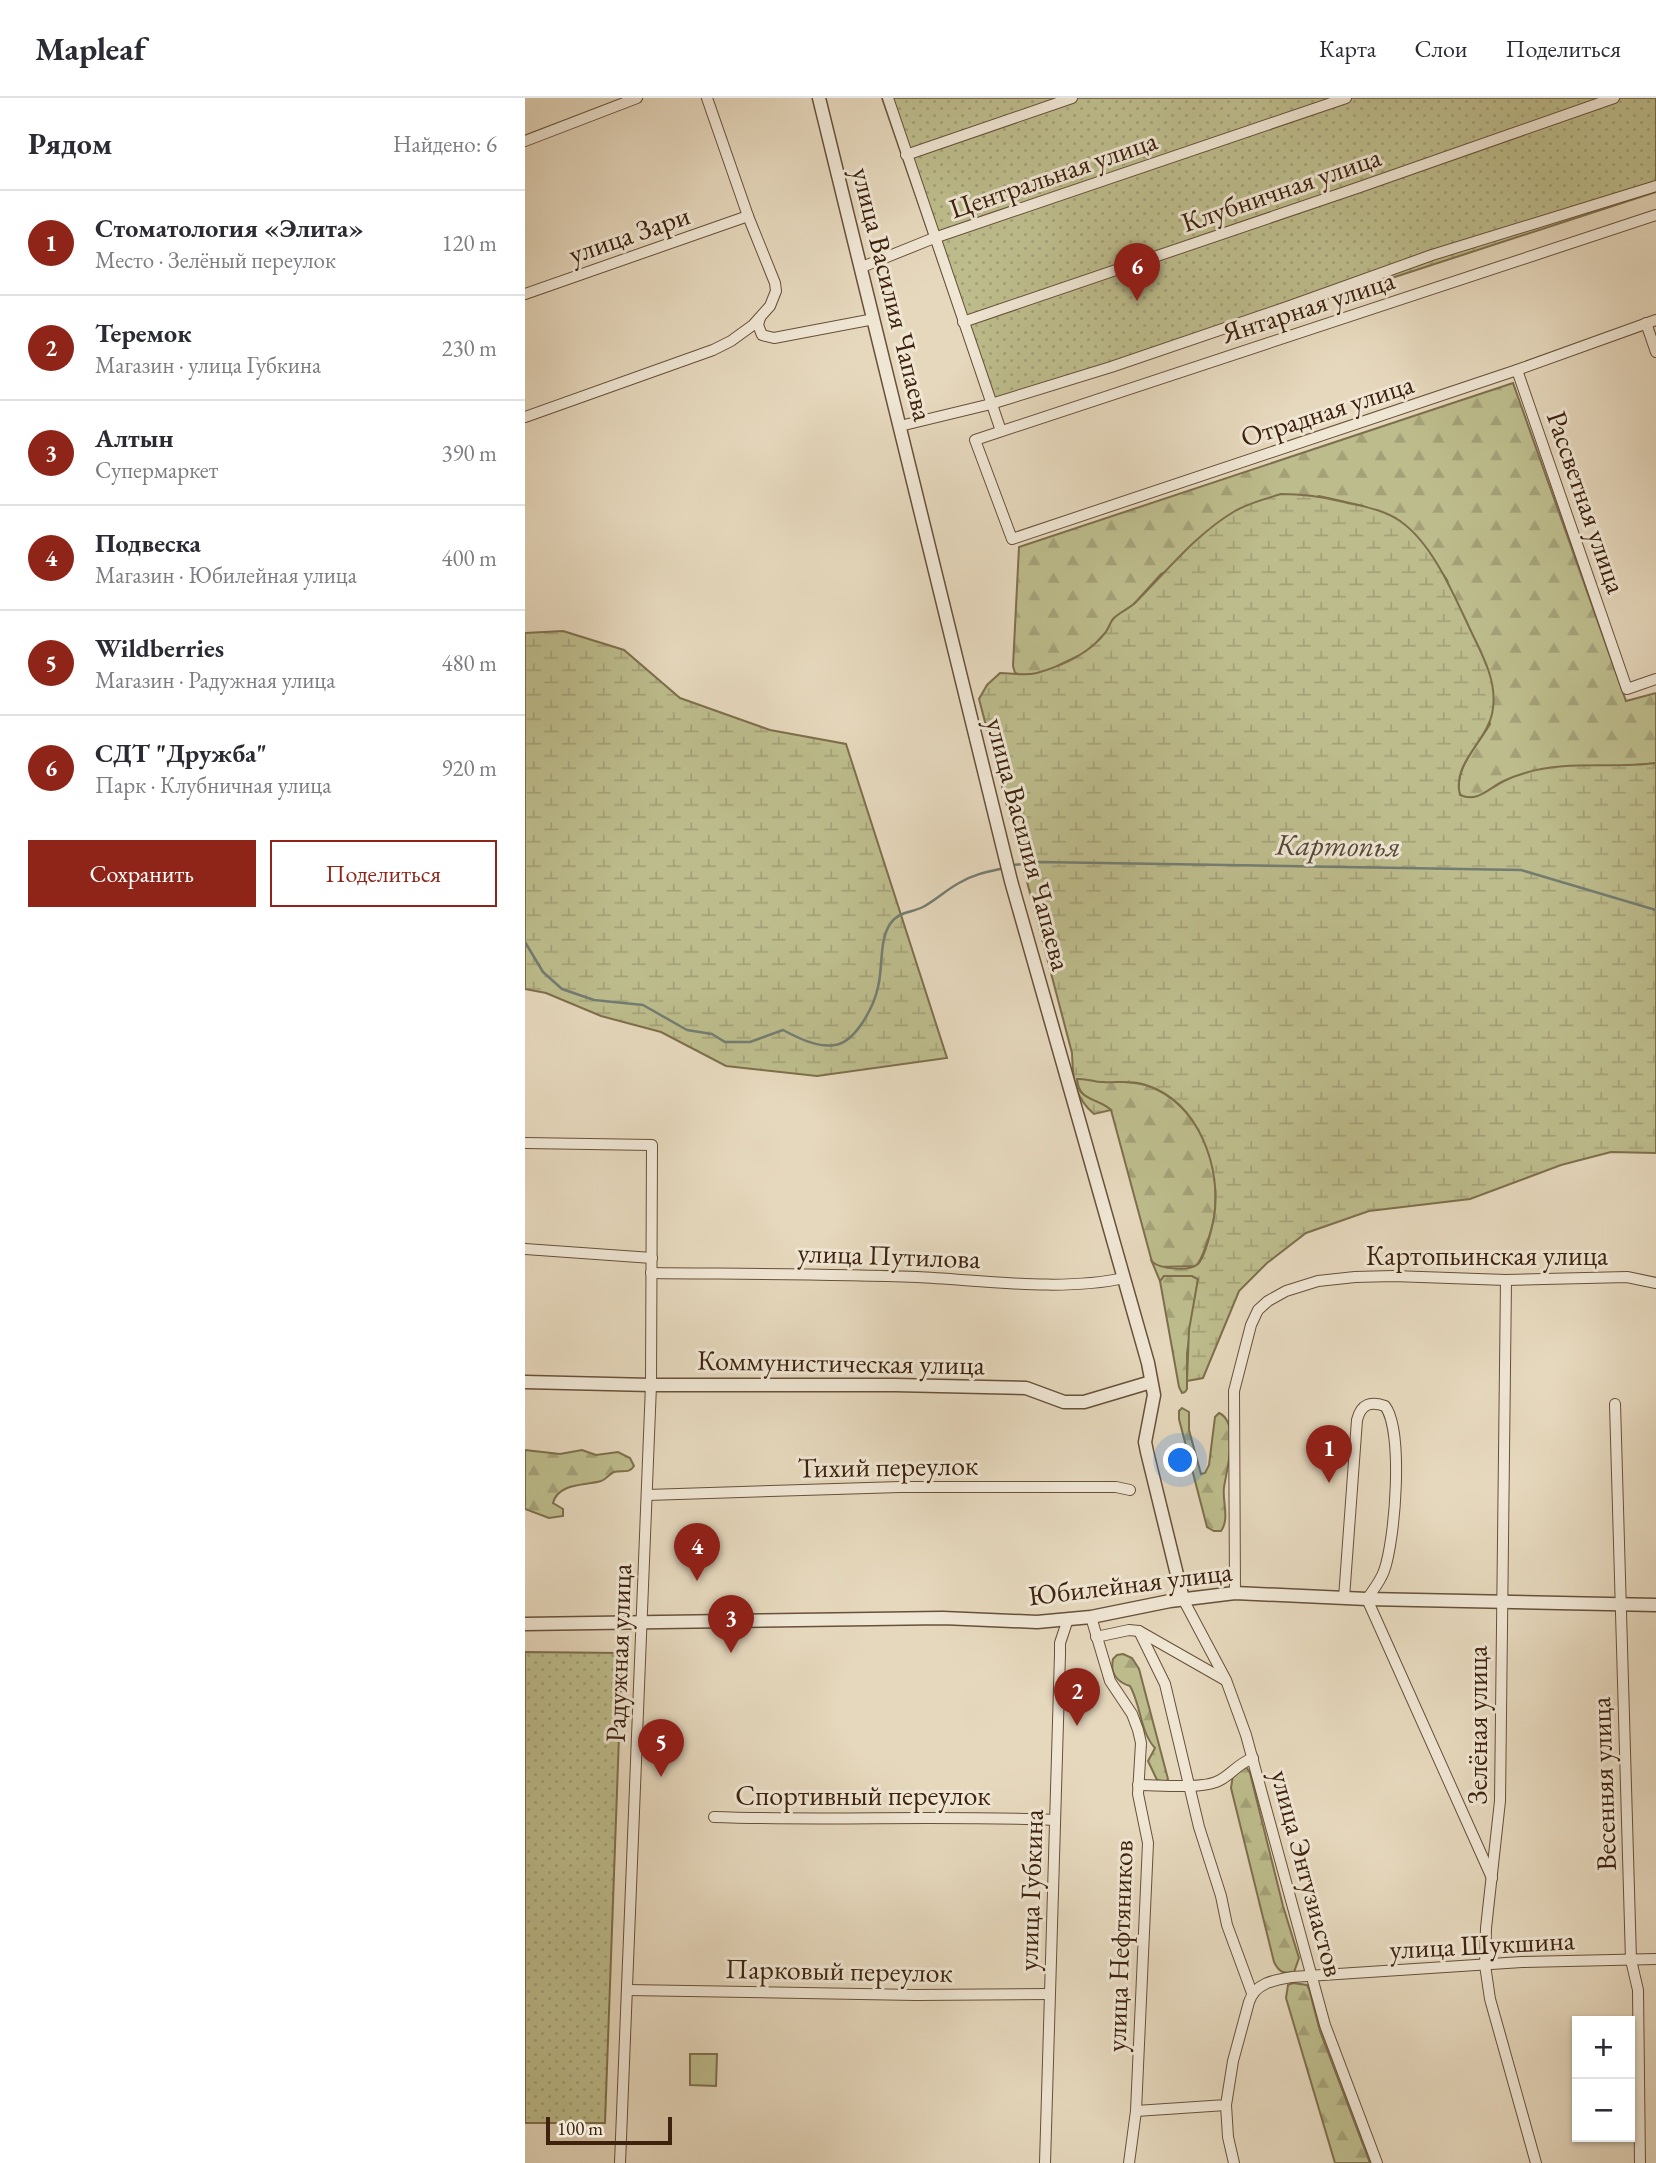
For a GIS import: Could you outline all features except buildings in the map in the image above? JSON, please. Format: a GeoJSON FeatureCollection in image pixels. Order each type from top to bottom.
{"type":"FeatureCollection","features":[{"type":"Feature","properties":{"kind":"street"},"geometry":{"type":"LineString","coordinates":[[525,141],[637,98]]}},
{"type":"Feature","properties":{"kind":"street"},"geometry":{"type":"LineString","coordinates":[[525,416],[713,350],[743,333],[773,300],[775,283],[748,216],[707,98]]}},
{"type":"Feature","properties":{"kind":"street","name":"улица Василия Чапаева"},"geometry":{"type":"LineString","coordinates":[[819,98],[1011,881],[1151,1382],[1154,1395],[1145,1442],[1182,1599]]}},
{"type":"Feature","properties":{"kind":"street"},"geometry":{"type":"LineString","coordinates":[[888,98],[1001,431]]}},
{"type":"Feature","properties":{"kind":"street"},"geometry":{"type":"LineString","coordinates":[[907,155],[1072,98]]}},
{"type":"Feature","properties":{"kind":"street","name":"Центральная улица"},"geometry":{"type":"LineString","coordinates":[[862,267],[934,239],[1346,98]]}},
{"type":"Feature","properties":{"kind":"street","name":"Клубничная улица"},"geometry":{"type":"LineString","coordinates":[[963,322],[1613,98]]}},
{"type":"Feature","properties":{"kind":"street","name":"Янтарная улица"},"geometry":{"type":"LineString","coordinates":[[899,426],[991,404],[1216,332],[1432,255],[1656,186]]}},
{"type":"Feature","properties":{"kind":"street","name":"Янтарная улица"},"geometry":{"type":"LineString","coordinates":[[975,440],[1656,215]]}},
{"type":"Feature","properties":{"kind":"street","name":"улица Зари"},"geometry":{"type":"LineString","coordinates":[[525,294],[748,216]]}},
{"type":"Feature","properties":{"kind":"street"},"geometry":{"type":"LineString","coordinates":[[760,317],[758,325],[762,335],[774,338],[874,319]]}},
{"type":"Feature","properties":{"kind":"street"},"geometry":{"type":"LineString","coordinates":[[1651,322],[1656,352]]}},
{"type":"Feature","properties":{"kind":"street","name":"Отрадная улица"},"geometry":{"type":"LineString","coordinates":[[975,440],[1012,539],[1517,370],[1651,322]]}},
{"type":"Feature","properties":{"kind":"street","name":"Рассветная улица"},"geometry":{"type":"LineString","coordinates":[[1517,370],[1627,688],[1656,679]]}},
{"type":"Feature","properties":{"kind":"street","name":"Радужная улица"},"geometry":{"type":"LineString","coordinates":[[525,1143],[652,1145],[651,1385],[620,2163]]}},
{"type":"Feature","properties":{"kind":"street"},"geometry":{"type":"LineString","coordinates":[[525,1249],[652,1258]]}},
{"type":"Feature","properties":{"kind":"street","name":"улица Путилова"},"geometry":{"type":"LineString","coordinates":[[652,1273],[915,1277],[1047,1283],[1106,1282],[1124,1278]]}},
{"type":"Feature","properties":{"kind":"street","name":"Картопьинская улица"},"geometry":{"type":"LineString","coordinates":[[1235,1593],[1234,1391],[1251,1325],[1258,1310],[1268,1301],[1286,1291],[1318,1281],[1392,1276],[1506,1280],[1627,1277],[1656,1283]]}},
{"type":"Feature","properties":{"kind":"street","name":"Зелёная улица"},"geometry":{"type":"LineString","coordinates":[[1506,1280],[1500,1801],[1486,1928],[1485,1965],[1490,1999],[1536,2163]]}},
{"type":"Feature","properties":{"kind":"street","name":"Коммунистическая улица"},"geometry":{"type":"LineString","coordinates":[[525,1382],[1026,1388],[1064,1402],[1084,1402],[1151,1382]]}},
{"type":"Feature","properties":{"kind":"street"},"geometry":{"type":"LineString","coordinates":[[1344,1598],[1357,1420],[1364,1405],[1373,1402],[1385,1406],[1393,1419],[1394,1517],[1384,1573],[1367,1599],[1492,1878]]}},
{"type":"Feature","properties":{"kind":"street","name":"Весенняя улица"},"geometry":{"type":"LineString","coordinates":[[1615,1404],[1631,1960],[1638,1990],[1640,2163]]}},
{"type":"Feature","properties":{"kind":"street","name":"Тихий переулок"},"geometry":{"type":"LineString","coordinates":[[647,1495],[900,1487],[1116,1487],[1130,1490]]}},
{"type":"Feature","properties":{"kind":"street","name":"Юбилейная улица"},"geometry":{"type":"LineString","coordinates":[[525,1624],[931,1618],[1037,1622],[1091,1617],[1182,1599],[1235,1593],[1367,1599],[1656,1605]]}},
{"type":"Feature","properties":{"kind":"street","name":"улица Энтузиастов"},"geometry":{"type":"LineString","coordinates":[[1182,1599],[1226,1680],[1253,1758],[1331,2044],[1377,2163]]}},
{"type":"Feature","properties":{"kind":"street","name":"улица Нефтяников"},"geometry":{"type":"LineString","coordinates":[[1091,1617],[1110,1681],[1132,1714],[1138,1730],[1141,1743],[1137,1785],[1148,1843],[1136,2111],[1129,2163]]}},
{"type":"Feature","properties":{"kind":"street","name":"улица Губкина"},"geometry":{"type":"LineString","coordinates":[[1045,2163],[1060,1643],[1068,1619]]}},
{"type":"Feature","properties":{"kind":"street"},"geometry":{"type":"LineString","coordinates":[[1096,1637],[1129,1630],[1139,1631],[1226,1680]]}},
{"type":"Feature","properties":{"kind":"street"},"geometry":{"type":"LineString","coordinates":[[1139,1631],[1165,1684],[1199,1827],[1221,1896],[1227,1925],[1252,1993],[1233,2061],[1226,2105],[1228,2137],[1234,2163]]}},
{"type":"Feature","properties":{"kind":"street"},"geometry":{"type":"LineString","coordinates":[[1137,1785],[1219,1781],[1237,1766],[1253,1758]]}},
{"type":"Feature","properties":{"kind":"street","name":"Спортивный переулок"},"geometry":{"type":"LineString","coordinates":[[714,1817],[1054,1819]]}},
{"type":"Feature","properties":{"kind":"street","name":"улица Шукшина"},"geometry":{"type":"LineString","coordinates":[[1252,1993],[1266,1983],[1311,1976],[1485,1965],[1656,1959]]}},
{"type":"Feature","properties":{"kind":"street","name":"Парковый переулок"},"geometry":{"type":"LineString","coordinates":[[627,1990],[916,1995],[1050,1994]]}},
{"type":"Feature","properties":{"kind":"street"},"geometry":{"type":"LineString","coordinates":[[1136,2111],[1226,2105]]}},
{"type":"Feature","properties":{"kind":"green space"},"geometry":{"type":"Polygon","coordinates":[[[882,98],[1656,98],[1656,192],[989,409],[882,98]]]}},
{"type":"Feature","properties":{"kind":"green space"},"geometry":{"type":"Polygon","coordinates":[[[1513,383],[1626,701],[1656,693],[1656,763],[1541,770],[1504,781],[1472,798],[1460,795],[1463,767],[1490,724],[1447,580],[1429,554],[1400,521],[1363,506],[1319,496],[1161,574],[1133,605],[1113,619],[1106,632],[1093,646],[1080,655],[1035,674],[1015,673],[1013,666],[1019,547],[1513,383]]]}},
{"type":"Feature","properties":{"kind":"green space"},"geometry":{"type":"Polygon","coordinates":[[[1281,494],[1332,499],[1385,513],[1411,530],[1441,570],[1483,656],[1494,697],[1490,720],[1461,772],[1460,795],[1478,796],[1509,779],[1541,769],[1656,763],[1656,1153],[1611,1152],[1561,1165],[1470,1199],[1369,1211],[1306,1233],[1267,1263],[1239,1291],[1203,1378],[1187,1381],[1189,1330],[1198,1279],[1192,1276],[1164,1276],[1160,1281],[1152,1262],[1182,1269],[1194,1266],[1201,1260],[1214,1218],[1216,1199],[1210,1158],[1193,1121],[1180,1106],[1146,1085],[1077,1079],[1084,1095],[1111,1110],[1094,1114],[1078,1093],[1072,1053],[979,699],[987,685],[1000,673],[1037,673],[1056,667],[1084,652],[1099,640],[1114,618],[1136,602],[1207,531],[1240,508],[1281,494]]]}},
{"type":"Feature","properties":{"kind":"green space"},"geometry":{"type":"Polygon","coordinates":[[[563,631],[624,650],[680,698],[770,730],[846,744],[947,1058],[817,1076],[726,1066],[661,1032],[601,1016],[546,993],[525,989],[525,633],[563,631]]]}},
{"type":"Feature","properties":{"kind":"green space"},"geometry":{"type":"Polygon","coordinates":[[[1077,1079],[1138,1083],[1156,1089],[1174,1100],[1189,1115],[1200,1133],[1209,1153],[1216,1195],[1209,1237],[1196,1266],[1159,1267],[1152,1262],[1111,1110],[1081,1091],[1077,1079]]]}},
{"type":"Feature","properties":{"kind":"green space"},"geometry":{"type":"Polygon","coordinates":[[[1164,1276],[1192,1276],[1198,1279],[1187,1353],[1187,1389],[1182,1393],[1160,1281],[1164,1276]]]}},
{"type":"Feature","properties":{"kind":"green space"},"geometry":{"type":"Polygon","coordinates":[[[1182,1408],[1189,1412],[1189,1430],[1201,1474],[1205,1473],[1209,1465],[1215,1417],[1219,1413],[1229,1426],[1231,1447],[1224,1492],[1225,1521],[1221,1531],[1207,1527],[1179,1419],[1179,1411],[1182,1408]]]}},
{"type":"Feature","properties":{"kind":"green space"},"geometry":{"type":"Polygon","coordinates":[[[525,1450],[560,1454],[582,1450],[596,1455],[618,1452],[630,1458],[634,1466],[628,1471],[614,1472],[601,1481],[572,1486],[560,1492],[553,1503],[563,1509],[563,1516],[549,1518],[525,1509],[525,1450]]]}},
{"type":"Feature","properties":{"kind":"green space"},"geometry":{"type":"Polygon","coordinates":[[[525,1652],[622,1653],[605,2123],[525,2123],[525,1652]]]}},
{"type":"Feature","properties":{"kind":"green space"},"geometry":{"type":"Polygon","coordinates":[[[1123,1654],[1132,1658],[1139,1669],[1168,1779],[1166,1782],[1157,1780],[1148,1761],[1155,1748],[1146,1734],[1134,1693],[1130,1686],[1121,1682],[1114,1673],[1113,1659],[1123,1654]]]}},
{"type":"Feature","properties":{"kind":"green space"},"geometry":{"type":"Polygon","coordinates":[[[1243,1767],[1250,1773],[1283,1906],[1299,1958],[1294,1972],[1282,1972],[1274,1962],[1231,1788],[1233,1775],[1243,1767]]]}},
{"type":"Feature","properties":{"kind":"green space"},"geometry":{"type":"Polygon","coordinates":[[[1288,1985],[1307,1985],[1309,1989],[1320,2031],[1370,2163],[1335,2163],[1286,1998],[1288,1985]]]}},
{"type":"Feature","properties":{"kind":"green space"},"geometry":{"type":"Polygon","coordinates":[[[690,2054],[717,2054],[716,2086],[690,2085],[690,2054]]]}},
{"type":"Feature","properties":{"kind":"waterway","name":"Картопья"},"geometry":{"type":"LineString","coordinates":[[1013,865],[1040,862],[1521,870],[1656,910]]}},
{"type":"Feature","properties":{"kind":"waterway","name":"Картопья"},"geometry":{"type":"LineString","coordinates":[[525,942],[543,972],[562,989],[594,1000],[643,1005],[687,1030],[712,1034],[725,1042],[750,1042],[783,1030],[815,1044],[829,1046],[850,1037],[873,1004],[884,938],[890,924],[901,914],[923,907],[964,880],[1000,869]]}},
{"type":"Feature","properties":{"kind":"place","name":"СДТ \"Дружба\""},"geometry":{"type":"Point","coordinates":[1137,301]}},
{"type":"Feature","properties":{"kind":"place","name":"Стоматология «Элита»"},"geometry":{"type":"Point","coordinates":[1329,1483]}},
{"type":"Feature","properties":{"kind":"place","name":"Подвеска"},"geometry":{"type":"Point","coordinates":[697,1581]}},
{"type":"Feature","properties":{"kind":"place","name":"Алтын"},"geometry":{"type":"Point","coordinates":[731,1653]}},
{"type":"Feature","properties":{"kind":"place","name":"Теремок"},"geometry":{"type":"Point","coordinates":[1077,1726]}},
{"type":"Feature","properties":{"kind":"place","name":"Wildberries"},"geometry":{"type":"Point","coordinates":[661,1777]}}]}
